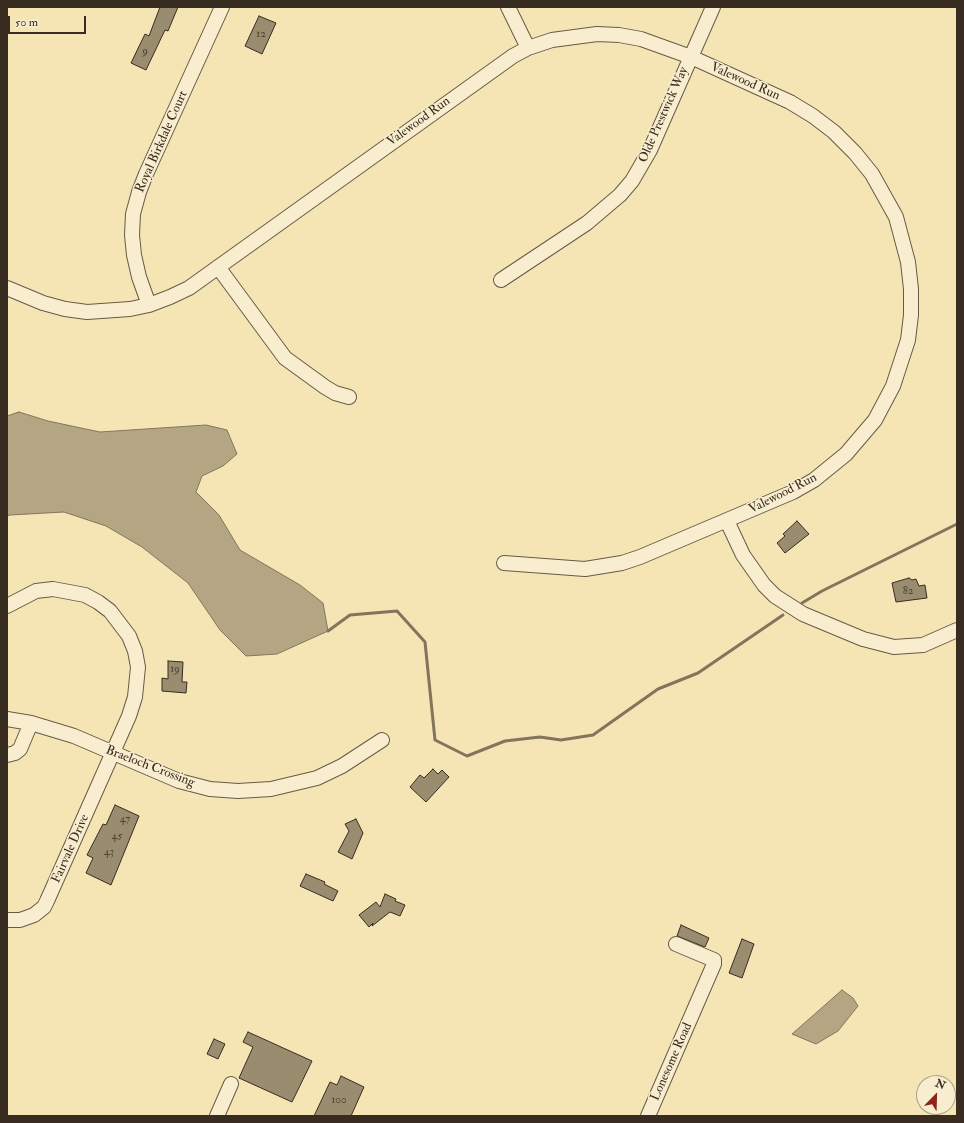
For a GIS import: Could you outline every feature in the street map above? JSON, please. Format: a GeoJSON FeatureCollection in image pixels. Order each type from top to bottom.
{"type":"FeatureCollection","features":[{"type":"Feature","properties":{"kind":"street","name":"Royal Birkdale Court"},"geometry":{"type":"LineString","coordinates":[[149,305],[139,277],[134,255],[132,235],[133,214],[146,174],[222,7]]}},
{"type":"Feature","properties":{"kind":"street"},"geometry":{"type":"LineString","coordinates":[[508,7],[528,48]]}},
{"type":"Feature","properties":{"kind":"street","name":"Olde Prestwick Way"},"geometry":{"type":"LineString","coordinates":[[501,280],[587,223],[624,190],[642,166],[650,150],[713,7]]}},
{"type":"Feature","properties":{"kind":"street","name":"Valewood Run"},"geometry":{"type":"LineString","coordinates":[[7,288],[43,303],[65,309],[87,312],[111,312],[149,305],[170,297],[189,288],[498,66],[528,48],[552,40],[597,34],[641,39],[690,57],[790,102],[813,116],[834,132],[856,153],[872,174],[896,217],[908,262],[911,289],[911,322],[908,340],[901,364],[884,405],[861,438],[831,468],[793,492],[727,521],[622,564],[585,569],[504,563]]}},
{"type":"Feature","properties":{"kind":"street"},"geometry":{"type":"LineString","coordinates":[[218,267],[285,358],[324,387],[335,393],[349,397]]}},
{"type":"Feature","properties":{"kind":"street"},"geometry":{"type":"LineString","coordinates":[[727,521],[744,556],[764,585],[775,596],[803,614],[863,639],[894,647],[923,645],[957,630]]}},
{"type":"Feature","properties":{"kind":"street","name":"Fairvale Drive"},"geometry":{"type":"LineString","coordinates":[[7,606],[36,591],[54,589],[70,591],[98,602],[110,611],[120,622],[129,636],[135,650],[138,667],[138,681],[129,716],[44,907],[27,918],[7,920]]}},
{"type":"Feature","properties":{"kind":"street","name":"Braeloch Crossing"},"geometry":{"type":"LineString","coordinates":[[7,719],[31,723],[74,736],[166,776],[195,786],[238,790],[271,789],[317,778],[342,766],[382,740]]}},
{"type":"Feature","properties":{"kind":"street"},"geometry":{"type":"LineString","coordinates":[[7,755],[15,753],[20,749],[31,723]]}},
{"type":"Feature","properties":{"kind":"street","name":"Lonesome Road"},"geometry":{"type":"LineString","coordinates":[[648,1116],[714,964],[714,960],[676,944]]}},
{"type":"Feature","properties":{"kind":"street"},"geometry":{"type":"LineString","coordinates":[[217,1116],[231,1084]]}},
{"type":"Feature","properties":{"kind":"shaded area"},"geometry":{"type":"Polygon","coordinates":[[[19,412],[48,421],[100,432],[206,425],[227,430],[237,454],[223,466],[202,476],[196,492],[219,515],[240,550],[300,585],[323,603],[328,631],[277,654],[246,656],[220,630],[188,583],[142,547],[106,526],[64,512],[7,516],[7,416],[19,412]]]}},
{"type":"Feature","properties":{"kind":"shaded area"},"geometry":{"type":"Polygon","coordinates":[[[842,990],[853,998],[858,1006],[838,1031],[816,1044],[792,1034],[842,990]]]}},
{"type":"Feature","properties":{"kind":"building"},"geometry":{"type":"Polygon","coordinates":[[[160,7],[178,7],[168,31],[165,30],[146,70],[131,63],[145,34],[149,36],[160,7]]]}},
{"type":"Feature","properties":{"kind":"building"},"geometry":{"type":"Polygon","coordinates":[[[259,16],[276,23],[262,54],[245,46],[259,16]]]}},
{"type":"Feature","properties":{"kind":"building"},"geometry":{"type":"Polygon","coordinates":[[[797,521],[809,534],[785,553],[777,543],[785,536],[783,534],[797,521]]]}},
{"type":"Feature","properties":{"kind":"building"},"geometry":{"type":"Polygon","coordinates":[[[909,578],[912,580],[916,579],[919,586],[925,585],[927,598],[896,602],[892,583],[909,578]]]}},
{"type":"Feature","properties":{"kind":"building"},"geometry":{"type":"Polygon","coordinates":[[[168,661],[183,662],[182,682],[187,682],[186,693],[162,691],[162,678],[168,679],[168,661]]]}},
{"type":"Feature","properties":{"kind":"building"},"geometry":{"type":"Polygon","coordinates":[[[433,769],[438,774],[442,770],[449,777],[426,802],[410,787],[420,775],[424,778],[433,769]]]}},
{"type":"Feature","properties":{"kind":"building"},"geometry":{"type":"Polygon","coordinates":[[[115,805],[139,816],[111,885],[86,873],[93,858],[87,855],[103,824],[106,825],[115,805]]]}},
{"type":"Feature","properties":{"kind":"building"},"geometry":{"type":"Polygon","coordinates":[[[356,819],[363,833],[352,859],[338,852],[349,831],[345,824],[356,819]]]}},
{"type":"Feature","properties":{"kind":"building"},"geometry":{"type":"Polygon","coordinates":[[[306,874],[325,882],[324,884],[338,891],[333,901],[300,886],[306,874]]]}},
{"type":"Feature","properties":{"kind":"building"},"geometry":{"type":"Polygon","coordinates":[[[385,894],[396,899],[395,901],[405,905],[400,916],[390,912],[369,927],[359,915],[376,902],[380,907],[385,894]]]}},
{"type":"Feature","properties":{"kind":"building"},"geometry":{"type":"Polygon","coordinates":[[[681,925],[709,938],[705,947],[677,936],[681,925]]]}},
{"type":"Feature","properties":{"kind":"building"},"geometry":{"type":"Polygon","coordinates":[[[742,939],[754,944],[742,978],[729,973],[742,939]]]}},
{"type":"Feature","properties":{"kind":"building"},"geometry":{"type":"Polygon","coordinates":[[[248,1032],[312,1061],[292,1102],[239,1078],[253,1047],[243,1042],[248,1032]]]}},
{"type":"Feature","properties":{"kind":"building"},"geometry":{"type":"Polygon","coordinates":[[[214,1039],[225,1044],[218,1059],[207,1054],[214,1039]]]}},
{"type":"Feature","properties":{"kind":"building"},"geometry":{"type":"Polygon","coordinates":[[[341,1076],[364,1087],[351,1116],[314,1116],[330,1082],[337,1085],[341,1076]]]}},
{"type":"Feature","properties":{"kind":"waterway"},"geometry":{"type":"LineString","coordinates":[[802,603],[822,591],[957,524]]}},
{"type":"Feature","properties":{"kind":"waterway"},"geometry":{"type":"LineString","coordinates":[[328,631],[350,615],[397,611],[425,642],[435,740],[467,756],[505,741],[540,737],[561,740],[593,735],[658,689],[698,673],[783,615]]}}]}
